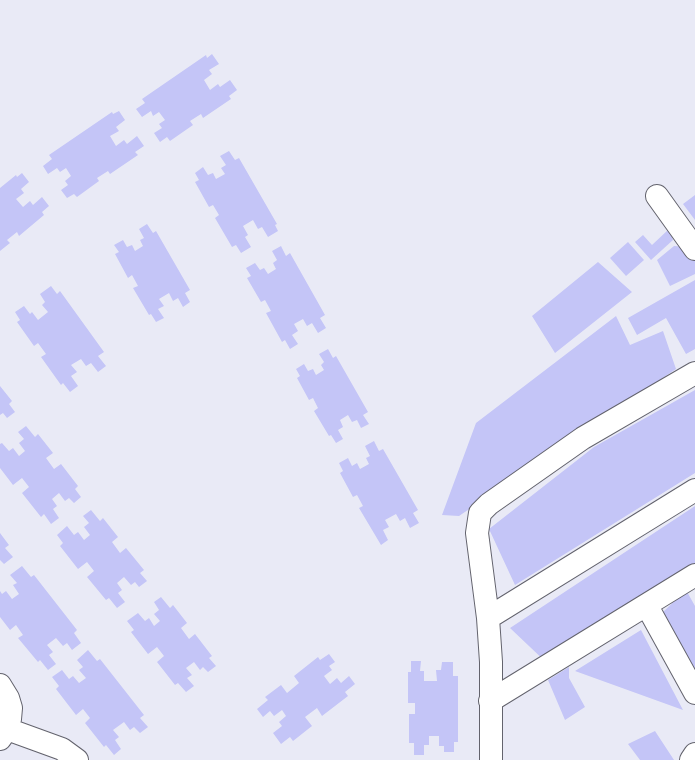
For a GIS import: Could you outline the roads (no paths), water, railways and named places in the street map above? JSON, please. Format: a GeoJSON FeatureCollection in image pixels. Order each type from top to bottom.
{"type":"FeatureCollection","features":[{"type":"Feature","properties":{"kind":"street"},"geometry":{"type":"LineString","coordinates":[[658,196],[695,249]]}},
{"type":"Feature","properties":{"kind":"street"},"geometry":{"type":"LineString","coordinates":[[491,760],[491,662],[488,618],[477,533],[480,513],[488,504],[583,438],[695,372]]}},
{"type":"Feature","properties":{"kind":"street"},"geometry":{"type":"LineString","coordinates":[[488,618],[695,490]]}},
{"type":"Feature","properties":{"kind":"street"},"geometry":{"type":"LineString","coordinates":[[490,701],[647,606],[695,575]]}},
{"type":"Feature","properties":{"kind":"street"},"geometry":{"type":"LineString","coordinates":[[647,606],[695,693]]}},
{"type":"Feature","properties":{"kind":"street"},"geometry":{"type":"LineString","coordinates":[[0,685],[8,698],[10,708],[10,719],[3,734],[62,749],[78,760]]}},
{"type":"Feature","properties":{"kind":"street"},"geometry":{"type":"LineString","coordinates":[[691,760],[695,754]]}}]}
